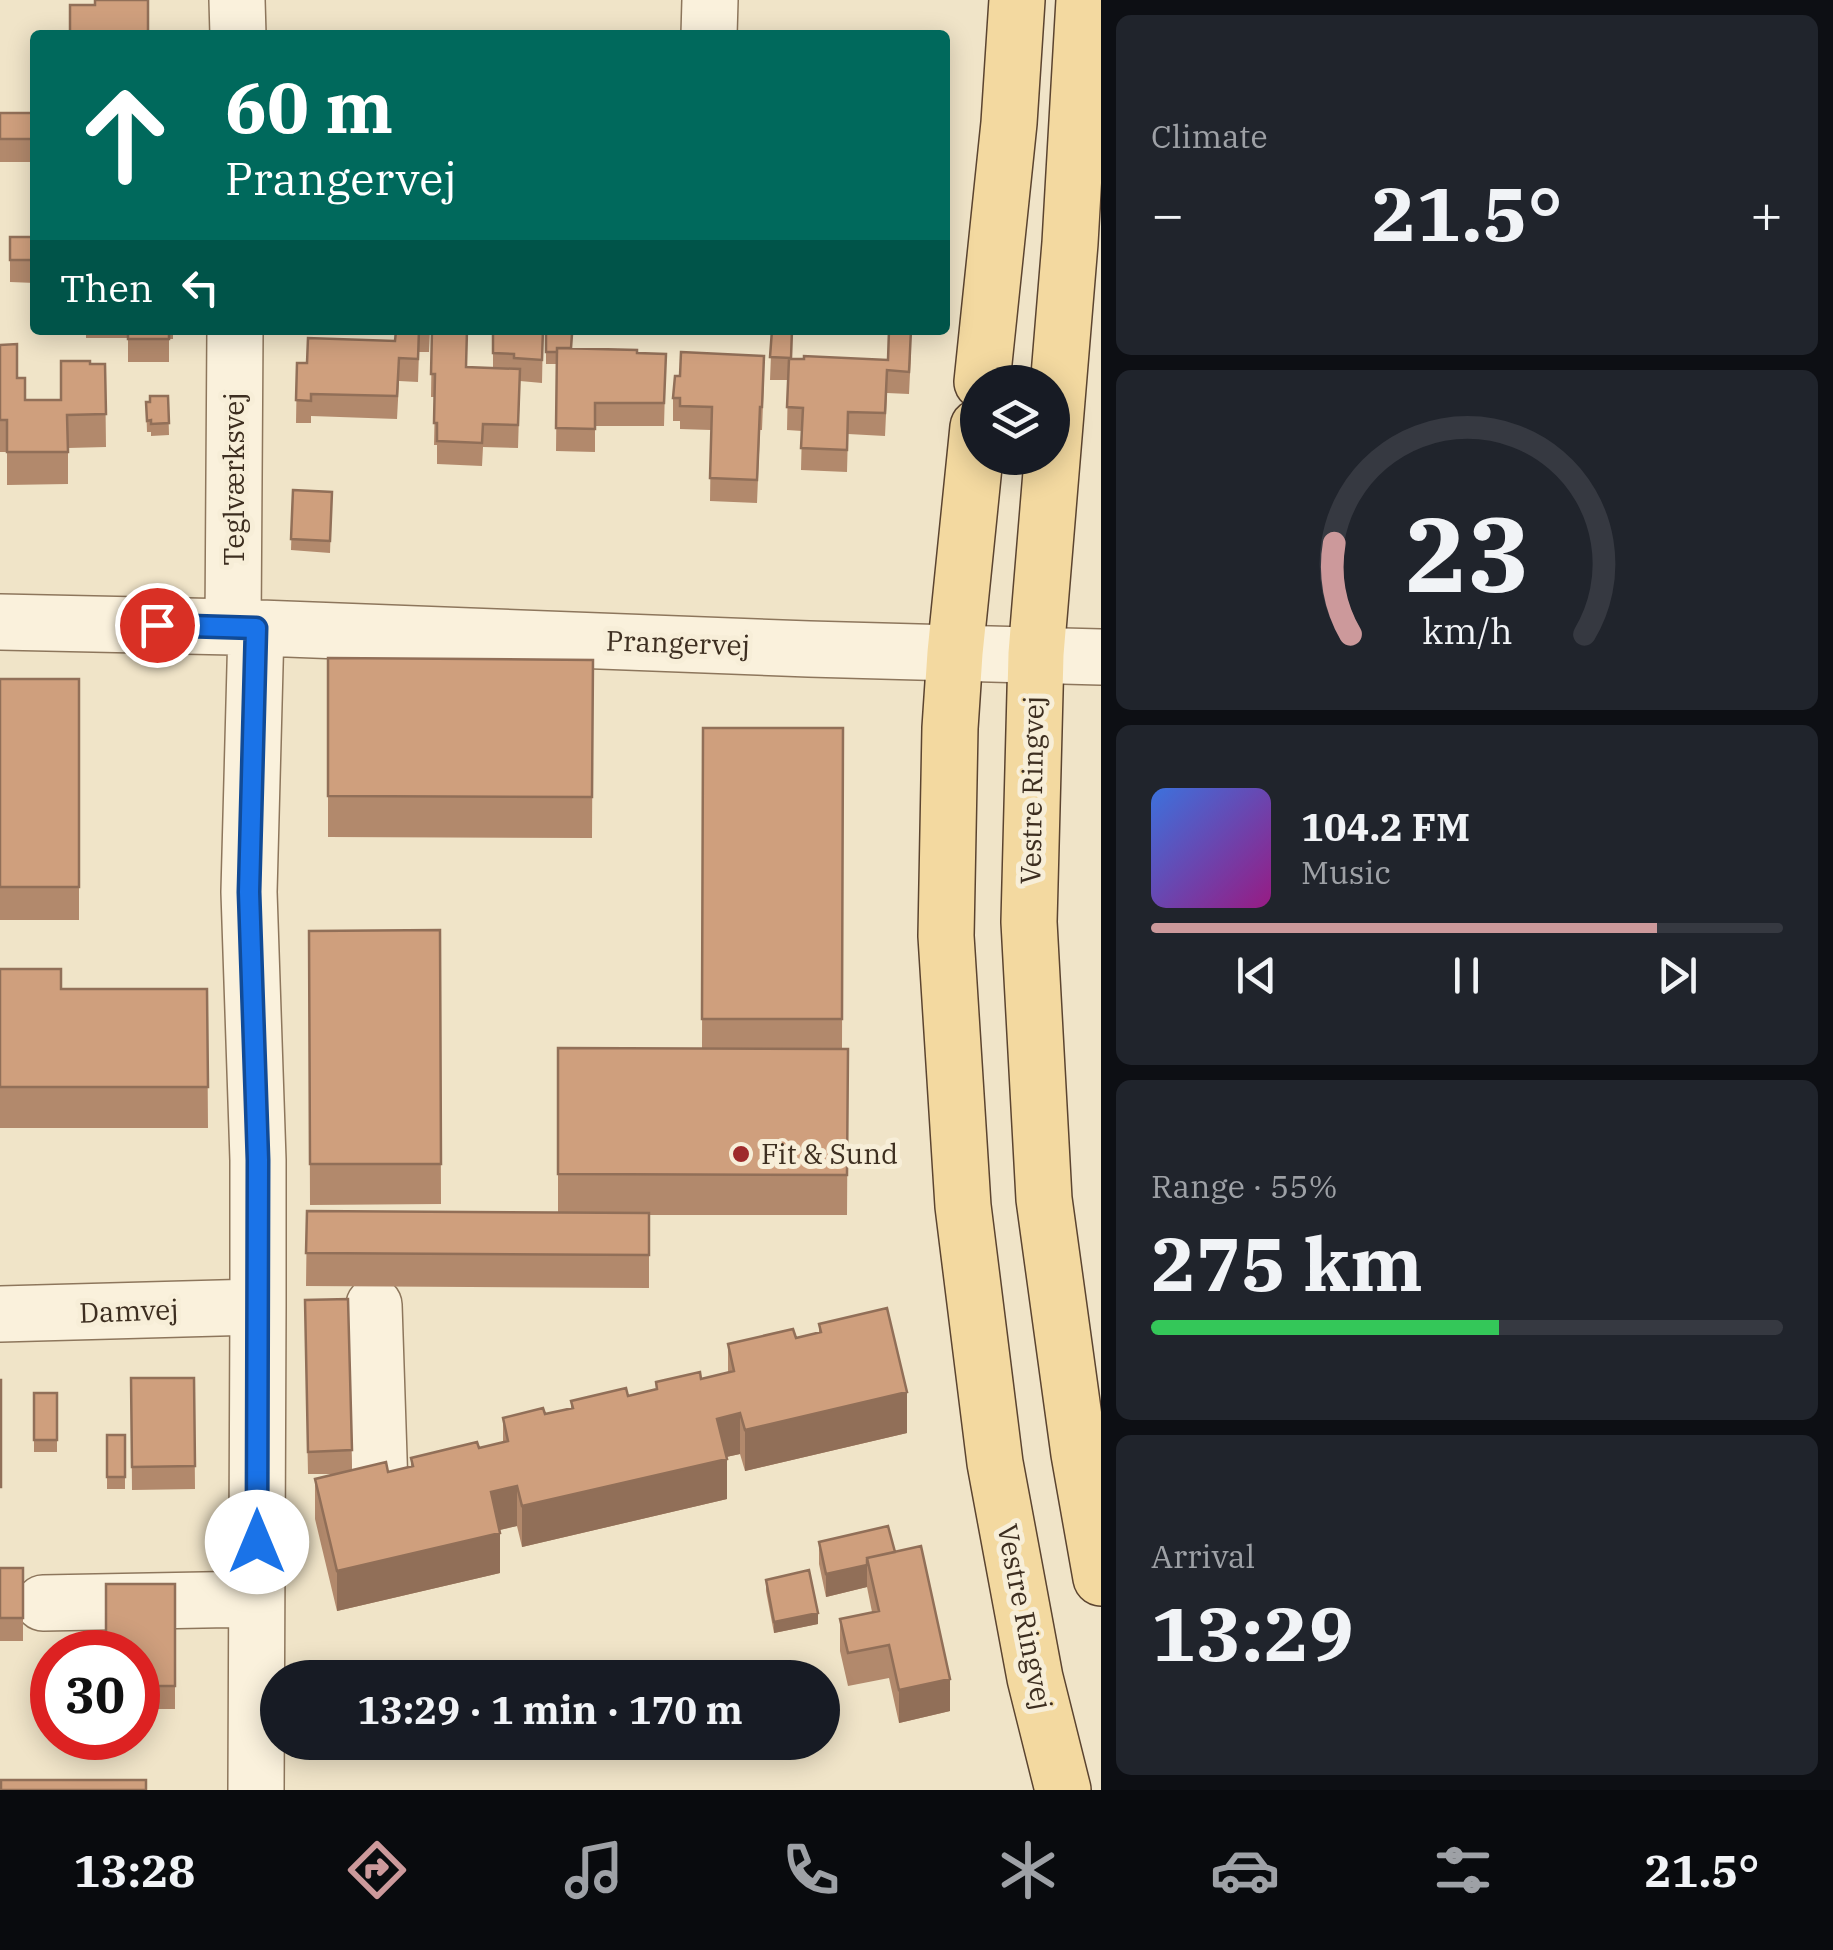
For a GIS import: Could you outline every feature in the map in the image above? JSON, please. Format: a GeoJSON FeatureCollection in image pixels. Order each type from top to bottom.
{"type":"FeatureCollection","features":[{"type":"Feature","properties":{"kind":"main road"},"geometry":{"type":"LineString","coordinates":[[984,365],[1009,124],[1017,0]]}},
{"type":"Feature","properties":{"kind":"main road","name":"Vestre Ringvej"},"geometry":{"type":"LineString","coordinates":[[1084,0],[1070,243],[1036,654],[1030,922],[1044,1199],[1100,1578]]}},
{"type":"Feature","properties":{"kind":"main road","name":"Vestre Ringvej"},"geometry":{"type":"LineString","coordinates":[[973,475],[950,728],[946,936],[963,1206],[996,1463],[1034,1678],[1063,1790]]}},
{"type":"Feature","properties":{"kind":"street"},"geometry":{"type":"LineString","coordinates":[[237,0],[238,30]]}},
{"type":"Feature","properties":{"kind":"street"},"geometry":{"type":"LineString","coordinates":[[709,30],[710,0]]}},
{"type":"Feature","properties":{"kind":"street","name":"Teglværksvej"},"geometry":{"type":"LineString","coordinates":[[235,335],[244,628]]}},
{"type":"Feature","properties":{"kind":"street","name":"Prangervej"},"geometry":{"type":"LineString","coordinates":[[0,622],[1100,656]]}},
{"type":"Feature","properties":{"kind":"street"},"geometry":{"type":"LineString","coordinates":[[244,628],[258,1187],[256,1790]]}},
{"type":"Feature","properties":{"kind":"street"},"geometry":{"type":"LineString","coordinates":[[374,1305],[380,1488]]}},
{"type":"Feature","properties":{"kind":"street","name":"Damvej"},"geometry":{"type":"LineString","coordinates":[[0,1314],[258,1307]]}},
{"type":"Feature","properties":{"kind":"street"},"geometry":{"type":"LineString","coordinates":[[43,1603],[256,1599]]}},
{"type":"Feature","properties":{"kind":"building"},"geometry":{"type":"Polygon","coordinates":[[[95,0],[148,0],[148,30],[70,30],[70,5],[95,5],[95,0]]]}},
{"type":"Feature","properties":{"kind":"building"},"geometry":{"type":"Polygon","coordinates":[[[0,113],[30,113],[30,139],[0,139],[0,113]]]}},
{"type":"Feature","properties":{"kind":"building"},"geometry":{"type":"Polygon","coordinates":[[[10,237],[30,237],[30,260],[10,260],[10,237]]]}},
{"type":"Feature","properties":{"kind":"building"},"geometry":{"type":"Polygon","coordinates":[[[128,335],[169,335],[169,339],[128,339],[128,335]]]}},
{"type":"Feature","properties":{"kind":"building"},"geometry":{"type":"Polygon","coordinates":[[[396,335],[419,335],[418,359],[399,358],[397,396],[311,394],[311,401],[296,400],[297,363],[307,363],[308,338],[395,341],[396,335]]]}},
{"type":"Feature","properties":{"kind":"building"},"geometry":{"type":"Polygon","coordinates":[[[432,335],[467,335],[466,367],[520,369],[518,425],[483,424],[482,443],[437,441],[435,374],[431,374],[432,335]]]}},
{"type":"Feature","properties":{"kind":"building"},"geometry":{"type":"Polygon","coordinates":[[[493,335],[543,335],[542,360],[493,353],[493,335]]]}},
{"type":"Feature","properties":{"kind":"building"},"geometry":{"type":"Polygon","coordinates":[[[546,335],[572,335],[571,348],[546,352],[546,335]]]}},
{"type":"Feature","properties":{"kind":"building"},"geometry":{"type":"Polygon","coordinates":[[[772,335],[792,335],[791,358],[770,357],[772,335]]]}},
{"type":"Feature","properties":{"kind":"building"},"geometry":{"type":"Polygon","coordinates":[[[889,335],[911,335],[909,372],[887,370],[885,413],[848,412],[847,450],[801,448],[803,408],[787,407],[789,359],[804,356],[888,360],[889,335]]]}},
{"type":"Feature","properties":{"kind":"building"},"geometry":{"type":"Polygon","coordinates":[[[17,344],[17,378],[25,378],[25,400],[61,400],[61,361],[105,364],[106,414],[67,415],[68,452],[7,452],[7,420],[0,420],[0,345],[17,344]]]}},
{"type":"Feature","properties":{"kind":"building"},"geometry":{"type":"Polygon","coordinates":[[[557,348],[666,354],[664,403],[595,403],[595,429],[556,428],[557,348]]]}},
{"type":"Feature","properties":{"kind":"building"},"geometry":{"type":"Polygon","coordinates":[[[681,352],[764,356],[757,480],[710,478],[712,407],[680,406],[680,398],[673,398],[675,376],[680,376],[681,352]]]}},
{"type":"Feature","properties":{"kind":"building"},"geometry":{"type":"Polygon","coordinates":[[[150,396],[168,396],[169,423],[147,421],[146,402],[150,402],[150,396]]]}},
{"type":"Feature","properties":{"kind":"building"},"geometry":{"type":"Polygon","coordinates":[[[293,490],[332,492],[330,541],[291,539],[293,490]]]}},
{"type":"Feature","properties":{"kind":"building"},"geometry":{"type":"Polygon","coordinates":[[[328,658],[593,660],[592,797],[328,796],[328,658]]]}},
{"type":"Feature","properties":{"kind":"building"},"geometry":{"type":"Polygon","coordinates":[[[0,679],[79,679],[79,887],[0,887],[0,679]]]}},
{"type":"Feature","properties":{"kind":"building"},"geometry":{"type":"Polygon","coordinates":[[[703,728],[843,728],[842,1019],[702,1019],[703,728]]]}},
{"type":"Feature","properties":{"kind":"building"},"geometry":{"type":"Polygon","coordinates":[[[440,930],[441,1164],[310,1164],[309,931],[440,930]]]}},
{"type":"Feature","properties":{"kind":"building"},"geometry":{"type":"Polygon","coordinates":[[[0,969],[61,969],[61,989],[207,989],[208,1087],[0,1087],[0,969]]]}},
{"type":"Feature","properties":{"kind":"building"},"geometry":{"type":"Polygon","coordinates":[[[558,1048],[848,1049],[847,1175],[558,1174],[558,1048]]]}},
{"type":"Feature","properties":{"kind":"building"},"geometry":{"type":"Polygon","coordinates":[[[307,1211],[649,1213],[649,1255],[306,1253],[307,1211]]]}},
{"type":"Feature","properties":{"kind":"building"},"geometry":{"type":"Polygon","coordinates":[[[348,1299],[352,1450],[308,1452],[305,1300],[348,1299]]]}},
{"type":"Feature","properties":{"kind":"building"},"geometry":{"type":"Polygon","coordinates":[[[887,1308],[907,1392],[745,1430],[740,1413],[717,1419],[727,1459],[522,1506],[517,1486],[491,1492],[500,1533],[337,1571],[315,1479],[386,1462],[388,1472],[413,1466],[411,1458],[477,1442],[479,1448],[508,1441],[503,1418],[543,1408],[545,1414],[573,1408],[571,1401],[626,1388],[628,1396],[657,1389],[656,1382],[700,1372],[701,1379],[734,1371],[728,1344],[793,1329],[796,1338],[821,1332],[819,1324],[887,1308]]]}},
{"type":"Feature","properties":{"kind":"building"},"geometry":{"type":"Polygon","coordinates":[[[131,1378],[194,1378],[195,1466],[132,1467],[131,1378]]]}},
{"type":"Feature","properties":{"kind":"building"},"geometry":{"type":"Polygon","coordinates":[[[1,1380],[1,1487],[0,1487],[1,1380]]]}},
{"type":"Feature","properties":{"kind":"building"},"geometry":{"type":"Polygon","coordinates":[[[34,1393],[57,1393],[57,1440],[34,1440],[34,1393]]]}},
{"type":"Feature","properties":{"kind":"building"},"geometry":{"type":"Polygon","coordinates":[[[107,1435],[125,1435],[125,1477],[107,1477],[107,1435]]]}},
{"type":"Feature","properties":{"kind":"building"},"geometry":{"type":"Polygon","coordinates":[[[888,1526],[895,1552],[867,1558],[867,1565],[826,1574],[819,1542],[888,1526]]]}},
{"type":"Feature","properties":{"kind":"building"},"geometry":{"type":"Polygon","coordinates":[[[921,1546],[950,1679],[899,1690],[889,1645],[848,1653],[840,1619],[879,1611],[867,1558],[921,1546]]]}},
{"type":"Feature","properties":{"kind":"building"},"geometry":{"type":"Polygon","coordinates":[[[0,1568],[23,1568],[23,1618],[0,1618],[0,1568]]]}},
{"type":"Feature","properties":{"kind":"building"},"geometry":{"type":"Polygon","coordinates":[[[809,1570],[818,1613],[774,1622],[766,1580],[809,1570]]]}},
{"type":"Feature","properties":{"kind":"building"},"geometry":{"type":"Polygon","coordinates":[[[106,1584],[175,1584],[175,1686],[160,1686],[160,1630],[106,1630],[106,1584]]]}},
{"type":"Feature","properties":{"kind":"building"},"geometry":{"type":"Polygon","coordinates":[[[1,1780],[146,1780],[146,1790],[1,1790],[1,1780]]]}},
{"type":"Feature","properties":{"kind":"place","name":"Fit & Sund"},"geometry":{"type":"Point","coordinates":[741,1154]}},
{"type":"Feature","properties":{"kind":"route"},"geometry":{"type":"LineString","coordinates":[[157,625],[256,628],[249,892],[258,1160],[257,1542]]}}]}
